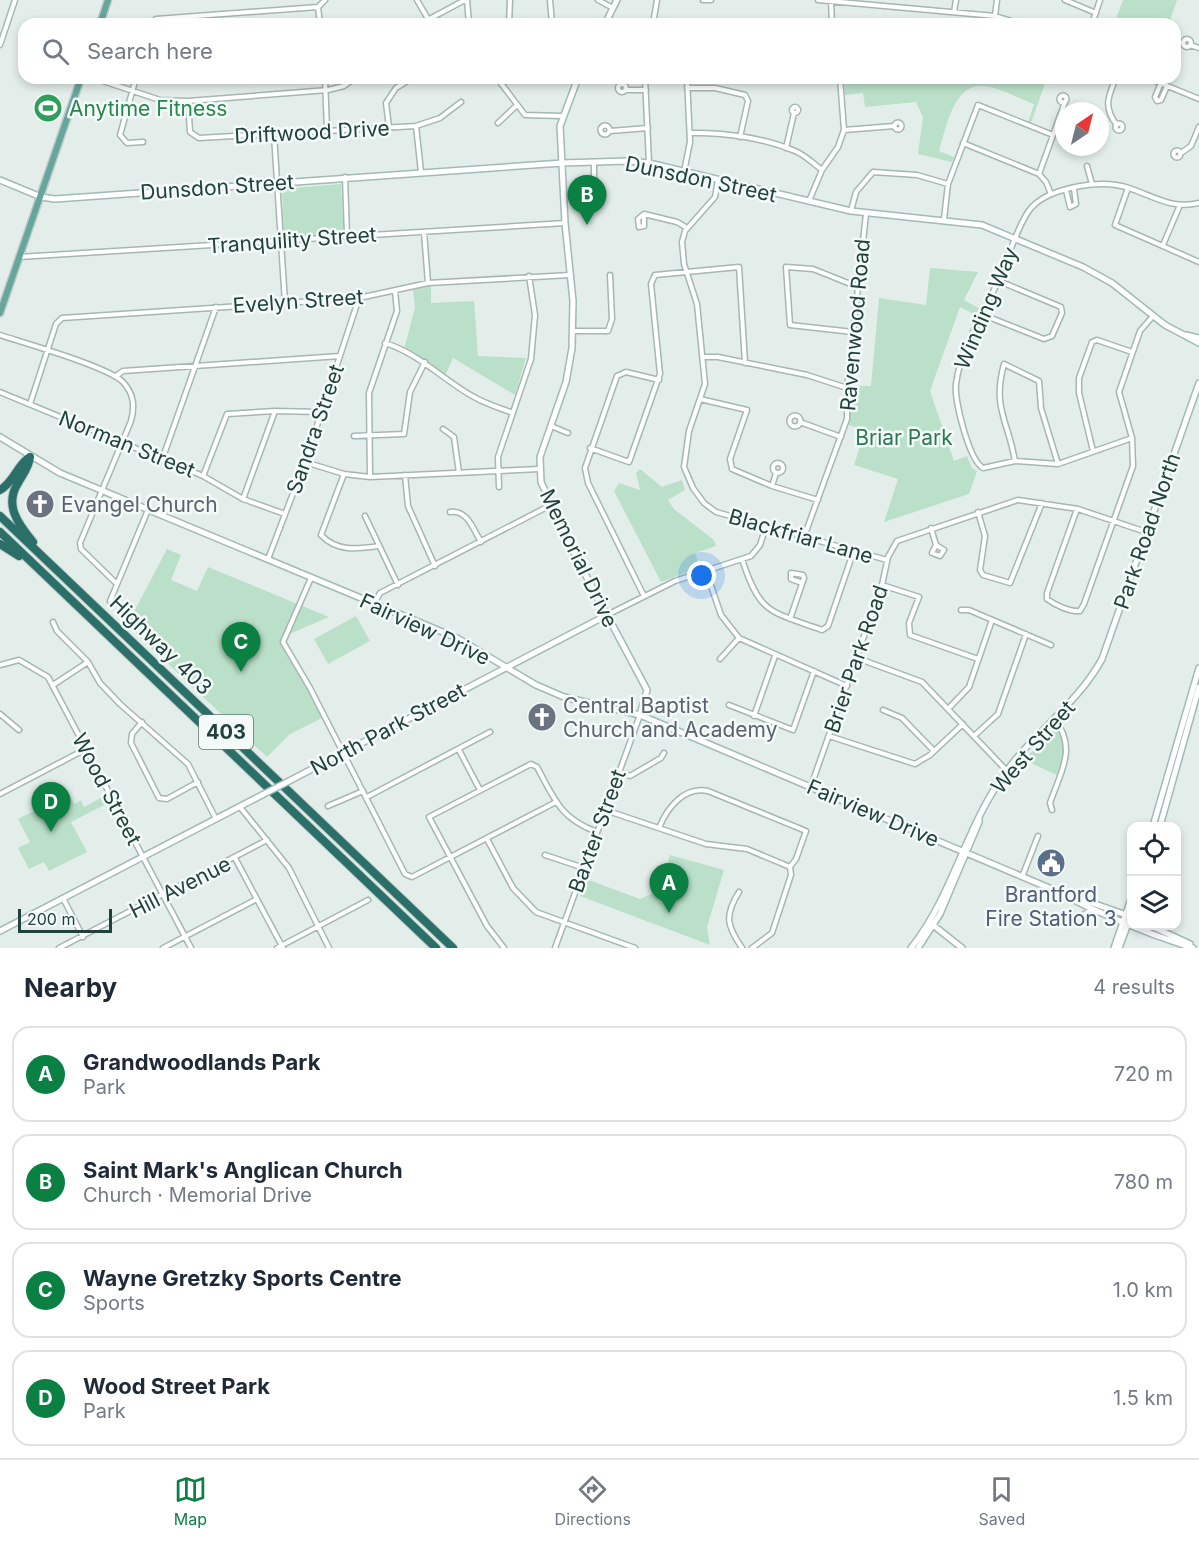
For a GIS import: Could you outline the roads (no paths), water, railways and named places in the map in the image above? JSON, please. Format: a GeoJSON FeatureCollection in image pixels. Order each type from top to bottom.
{"type":"FeatureCollection","features":[{"type":"Feature","properties":{"kind":"highway"},"geometry":{"type":"LineString","coordinates":[[0,490],[10,482],[24,461],[30,457]]}},
{"type":"Feature","properties":{"kind":"highway"},"geometry":{"type":"LineString","coordinates":[[30,457],[30,464],[15,487],[11,505],[15,518],[31,540],[70,583]]}},
{"type":"Feature","properties":{"kind":"highway","name":"Highway 403"},"geometry":{"type":"LineString","coordinates":[[0,516],[453,948]]}},
{"type":"Feature","properties":{"kind":"highway","name":"Highway 403"},"geometry":{"type":"LineString","coordinates":[[0,532],[436,948]]}},
{"type":"Feature","properties":{"kind":"highway"},"geometry":{"type":"LineString","coordinates":[[0,544],[52,582]]}},
{"type":"Feature","properties":{"kind":"main road"},"geometry":{"type":"LineString","coordinates":[[102,18],[108,0]]}},
{"type":"Feature","properties":{"kind":"main road"},"geometry":{"type":"LineString","coordinates":[[608,18],[617,0]]}},
{"type":"Feature","properties":{"kind":"main road"},"geometry":{"type":"LineString","coordinates":[[0,313],[79,84]]}},
{"type":"Feature","properties":{"kind":"main road","name":"Memorial Drive"},"geometry":{"type":"LineString","coordinates":[[575,84],[562,116],[565,223],[573,331],[570,367],[550,426],[539,469],[541,482],[552,505],[647,690],[640,715]]}},
{"type":"Feature","properties":{"kind":"main road","name":"Dunsdon Street"},"geometry":{"type":"LineString","coordinates":[[40,197],[55,199],[594,161],[649,164],[866,214],[944,219],[982,225],[1083,267],[1112,284],[1153,316],[1199,343]]}},
{"type":"Feature","properties":{"kind":"main road"},"geometry":{"type":"LineString","coordinates":[[0,180],[40,197]]}},
{"type":"Feature","properties":{"kind":"main road","name":"Dunsdon Street"},"geometry":{"type":"LineString","coordinates":[[1186,335],[1199,338]]}},
{"type":"Feature","properties":{"kind":"main road","name":"Park Road North"},"geometry":{"type":"LineString","coordinates":[[1092,678],[1102,659],[1199,383]]}},
{"type":"Feature","properties":{"kind":"main road","name":"Fairview Drive"},"geometry":{"type":"LineString","coordinates":[[0,438],[30,457],[102,490],[457,638],[536,685],[564,697],[640,715],[1054,890]]}},
{"type":"Feature","properties":{"kind":"main road","name":"North Park Street"},"geometry":{"type":"LineString","coordinates":[[0,931],[505,666],[607,615]]}},
{"type":"Feature","properties":{"kind":"main road"},"geometry":{"type":"LineString","coordinates":[[1154,822],[1199,668]]}},
{"type":"Feature","properties":{"kind":"main road","name":"West Street"},"geometry":{"type":"LineString","coordinates":[[918,948],[946,895],[979,818],[1007,771],[1092,678]]}},
{"type":"Feature","properties":{"kind":"main road"},"geometry":{"type":"LineString","coordinates":[[1161,822],[1199,687]]}},
{"type":"Feature","properties":{"kind":"main road"},"geometry":{"type":"LineString","coordinates":[[1054,890],[1126,923],[1195,948]]}},
{"type":"Feature","properties":{"kind":"main road"},"geometry":{"type":"LineString","coordinates":[[1054,890],[1127,915]]}},
{"type":"Feature","properties":{"kind":"main road"},"geometry":{"type":"LineString","coordinates":[[1083,916],[1092,909]]}},
{"type":"Feature","properties":{"kind":"main road"},"geometry":{"type":"LineString","coordinates":[[1114,948],[1126,923]]}},
{"type":"Feature","properties":{"kind":"main road"},"geometry":{"type":"LineString","coordinates":[[1119,948],[1126,923]]}},
{"type":"Feature","properties":{"kind":"main road"},"geometry":{"type":"LineString","coordinates":[[932,924],[962,948]]}},
{"type":"Feature","properties":{"kind":"main road","name":"West Street"},"geometry":{"type":"LineString","coordinates":[[912,948],[932,924]]}},
{"type":"Feature","properties":{"kind":"main road"},"geometry":{"type":"LineString","coordinates":[[1159,930],[1195,948]]}},
{"type":"Feature","properties":{"kind":"street"},"geometry":{"type":"LineString","coordinates":[[0,45],[15,0]]}},
{"type":"Feature","properties":{"kind":"street"},"geometry":{"type":"LineString","coordinates":[[170,18],[318,7],[325,0]]}},
{"type":"Feature","properties":{"kind":"street"},"geometry":{"type":"LineString","coordinates":[[417,0],[427,18]]}},
{"type":"Feature","properties":{"kind":"street"},"geometry":{"type":"LineString","coordinates":[[430,18],[466,0],[468,18]]}},
{"type":"Feature","properties":{"kind":"street"},"geometry":{"type":"LineString","coordinates":[[509,18],[510,0]]}},
{"type":"Feature","properties":{"kind":"street"},"geometry":{"type":"LineString","coordinates":[[550,0],[552,18]]}},
{"type":"Feature","properties":{"kind":"street"},"geometry":{"type":"LineString","coordinates":[[598,0],[613,8]]}},
{"type":"Feature","properties":{"kind":"street"},"geometry":{"type":"LineString","coordinates":[[654,18],[657,0]]}},
{"type":"Feature","properties":{"kind":"street"},"geometry":{"type":"LineString","coordinates":[[703,0],[711,0]]}},
{"type":"Feature","properties":{"kind":"street"},"geometry":{"type":"LineString","coordinates":[[818,0],[871,2],[1002,18]]}},
{"type":"Feature","properties":{"kind":"street"},"geometry":{"type":"LineString","coordinates":[[954,12],[956,0]]}},
{"type":"Feature","properties":{"kind":"street"},"geometry":{"type":"LineString","coordinates":[[995,16],[997,0]]}},
{"type":"Feature","properties":{"kind":"street"},"geometry":{"type":"LineString","coordinates":[[1065,0],[1096,13]]}},
{"type":"Feature","properties":{"kind":"street"},"geometry":{"type":"LineString","coordinates":[[1094,18],[1100,0]]}},
{"type":"Feature","properties":{"kind":"street"},"geometry":{"type":"LineString","coordinates":[[831,1],[832,18]]}},
{"type":"Feature","properties":{"kind":"street"},"geometry":{"type":"LineString","coordinates":[[318,7],[319,18]]}},
{"type":"Feature","properties":{"kind":"street"},"geometry":{"type":"LineString","coordinates":[[1190,45],[1199,48]]}},
{"type":"Feature","properties":{"kind":"street"},"geometry":{"type":"LineString","coordinates":[[112,84],[160,100],[188,101],[326,90],[347,84]]}},
{"type":"Feature","properties":{"kind":"street"},"geometry":{"type":"LineString","coordinates":[[134,84],[120,135],[127,143],[143,142]]}},
{"type":"Feature","properties":{"kind":"street"},"geometry":{"type":"LineString","coordinates":[[326,84],[327,130]]}},
{"type":"Feature","properties":{"kind":"street"},"geometry":{"type":"LineString","coordinates":[[389,127],[386,103],[396,88],[402,84]]}},
{"type":"Feature","properties":{"kind":"street"},"geometry":{"type":"LineString","coordinates":[[501,84],[525,115],[562,116]]}},
{"type":"Feature","properties":{"kind":"street"},"geometry":{"type":"LineString","coordinates":[[645,84],[649,164]]}},
{"type":"Feature","properties":{"kind":"street"},"geometry":{"type":"LineString","coordinates":[[684,173],[690,133],[687,84]]}},
{"type":"Feature","properties":{"kind":"street"},"geometry":{"type":"LineString","coordinates":[[809,202],[822,170],[837,147],[844,130],[840,84]]}},
{"type":"Feature","properties":{"kind":"street"},"geometry":{"type":"LineString","coordinates":[[1114,84],[1107,101],[1109,112],[1117,125]]}},
{"type":"Feature","properties":{"kind":"street"},"geometry":{"type":"LineString","coordinates":[[1161,84],[1155,97],[1157,101],[1161,99],[1167,86]]}},
{"type":"Feature","properties":{"kind":"street"},"geometry":{"type":"LineString","coordinates":[[1163,84],[1199,99]]}},
{"type":"Feature","properties":{"kind":"street"},"geometry":{"type":"LineString","coordinates":[[687,88],[716,88],[745,95],[747,101],[740,137]]}},
{"type":"Feature","properties":{"kind":"street"},"geometry":{"type":"LineString","coordinates":[[625,90],[645,90]]}},
{"type":"Feature","properties":{"kind":"street","name":"Driftwood Drive"},"geometry":{"type":"LineString","coordinates":[[188,101],[190,132],[199,138],[416,126],[440,118],[461,102]]}},
{"type":"Feature","properties":{"kind":"street"},"geometry":{"type":"LineString","coordinates":[[944,219],[948,184],[978,105],[1053,135]]}},
{"type":"Feature","properties":{"kind":"street"},"geometry":{"type":"LineString","coordinates":[[498,123],[516,106]]}},
{"type":"Feature","properties":{"kind":"street"},"geometry":{"type":"LineString","coordinates":[[786,148],[795,113]]}},
{"type":"Feature","properties":{"kind":"street"},"geometry":{"type":"LineString","coordinates":[[416,126],[421,172]]}},
{"type":"Feature","properties":{"kind":"street"},"geometry":{"type":"LineString","coordinates":[[844,130],[894,126]]}},
{"type":"Feature","properties":{"kind":"street"},"geometry":{"type":"LineString","coordinates":[[1181,153],[1191,146],[1199,127]]}},
{"type":"Feature","properties":{"kind":"street"},"geometry":{"type":"LineString","coordinates":[[610,131],[648,128]]}},
{"type":"Feature","properties":{"kind":"street"},"geometry":{"type":"LineString","coordinates":[[1039,174],[1055,130]]}},
{"type":"Feature","properties":{"kind":"street"},"geometry":{"type":"LineString","coordinates":[[690,133],[719,132],[786,148],[797,152],[822,170]]}},
{"type":"Feature","properties":{"kind":"street"},"geometry":{"type":"LineString","coordinates":[[274,135],[285,303]]}},
{"type":"Feature","properties":{"kind":"street"},"geometry":{"type":"LineString","coordinates":[[963,143],[1039,174],[1046,182],[1051,194],[1092,184],[1128,188],[1164,203],[1180,205],[1199,203]]}},
{"type":"Feature","properties":{"kind":"street"},"geometry":{"type":"LineString","coordinates":[[594,161],[594,182]]}},
{"type":"Feature","properties":{"kind":"street"},"geometry":{"type":"LineString","coordinates":[[1087,165],[1092,184]]}},
{"type":"Feature","properties":{"kind":"street"},"geometry":{"type":"LineString","coordinates":[[851,211],[856,192],[873,172],[917,176],[948,184]]}},
{"type":"Feature","properties":{"kind":"street"},"geometry":{"type":"LineString","coordinates":[[345,177],[347,236]]}},
{"type":"Feature","properties":{"kind":"street"},"geometry":{"type":"LineString","coordinates":[[644,214],[677,222],[687,228],[711,204],[718,180]]}},
{"type":"Feature","properties":{"kind":"street"},"geometry":{"type":"LineString","coordinates":[[1128,188],[1115,225],[1199,262]]}},
{"type":"Feature","properties":{"kind":"street"},"geometry":{"type":"LineString","coordinates":[[1066,190],[1070,207],[1074,207],[1077,204],[1074,189]]}},
{"type":"Feature","properties":{"kind":"street","name":"Winding Way"},"geometry":{"type":"LineString","coordinates":[[1051,194],[1032,207],[981,314],[957,378],[957,403],[978,465],[985,468],[1015,461],[1058,464],[1132,438]]}},
{"type":"Feature","properties":{"kind":"street"},"geometry":{"type":"LineString","coordinates":[[1163,245],[1180,205]]}},
{"type":"Feature","properties":{"kind":"street","name":"Ravenwood Road"},"geometry":{"type":"LineString","coordinates":[[804,537],[847,419],[847,388],[866,214]]}},
{"type":"Feature","properties":{"kind":"street","name":"Tranquility Street"},"geometry":{"type":"LineString","coordinates":[[19,257],[565,223]]}},
{"type":"Feature","properties":{"kind":"street","name":"Blackfriar Lane"},"geometry":{"type":"LineString","coordinates":[[687,228],[682,242],[697,304],[705,384],[685,449],[684,467],[693,488],[716,512],[887,560]]}},
{"type":"Feature","properties":{"kind":"street"},"geometry":{"type":"LineString","coordinates":[[424,232],[428,283]]}},
{"type":"Feature","properties":{"kind":"street"},"geometry":{"type":"LineString","coordinates":[[590,448],[630,462],[659,380],[652,280],[657,274],[739,267],[745,363]]}},
{"type":"Feature","properties":{"kind":"street"},"geometry":{"type":"LineString","coordinates":[[853,332],[790,325],[786,267],[807,267],[858,287]]}},
{"type":"Feature","properties":{"kind":"street","name":"Evelyn Street"},"geometry":{"type":"LineString","coordinates":[[48,351],[56,324],[62,318],[359,298],[428,283],[570,275]]}},
{"type":"Feature","properties":{"kind":"street"},"geometry":{"type":"LineString","coordinates":[[573,331],[608,331],[612,319],[610,275]]}},
{"type":"Feature","properties":{"kind":"street"},"geometry":{"type":"LineString","coordinates":[[499,488],[498,457],[531,359],[535,315],[529,276]]}},
{"type":"Feature","properties":{"kind":"street"},"geometry":{"type":"LineString","coordinates":[[981,314],[1044,339],[1053,336],[1062,313],[1061,307],[999,280]]}},
{"type":"Feature","properties":{"kind":"street"},"geometry":{"type":"LineString","coordinates":[[370,477],[369,393],[397,311],[395,291]]}},
{"type":"Feature","properties":{"kind":"street","name":"Sandra Street"},"geometry":{"type":"LineString","coordinates":[[267,560],[305,462],[359,298]]}},
{"type":"Feature","properties":{"kind":"street"},"geometry":{"type":"LineString","coordinates":[[162,460],[216,307]]}},
{"type":"Feature","properties":{"kind":"street"},"geometry":{"type":"LineString","coordinates":[[1078,508],[1047,593],[1047,599],[1052,603],[1075,612],[1080,611],[1084,604],[1133,466],[1132,438],[1119,392],[1140,331],[1153,316]]}},
{"type":"Feature","properties":{"kind":"street"},"geometry":{"type":"LineString","coordinates":[[0,335],[116,376],[131,392],[134,401],[131,421],[80,543],[81,549],[117,584]]}},
{"type":"Feature","properties":{"kind":"street"},"geometry":{"type":"LineString","coordinates":[[1093,451],[1079,393],[1080,378],[1092,342],[1096,340],[1132,352]]}},
{"type":"Feature","properties":{"kind":"street"},"geometry":{"type":"LineString","coordinates":[[385,343],[404,349],[473,397],[513,413]]}},
{"type":"Feature","properties":{"kind":"street"},"geometry":{"type":"LineString","coordinates":[[30,404],[48,351]]}},
{"type":"Feature","properties":{"kind":"street"},"geometry":{"type":"LineString","coordinates":[[116,376],[123,371],[340,356]]}},
{"type":"Feature","properties":{"kind":"street"},"geometry":{"type":"LineString","coordinates":[[703,357],[807,375],[847,388]]}},
{"type":"Feature","properties":{"kind":"street"},"geometry":{"type":"LineString","coordinates":[[354,436],[404,434],[410,392],[425,362]]}},
{"type":"Feature","properties":{"kind":"street"},"geometry":{"type":"LineString","coordinates":[[1015,461],[998,405],[998,383],[1004,364],[1039,381],[1041,408],[1058,464]]}},
{"type":"Feature","properties":{"kind":"street"},"geometry":{"type":"LineString","coordinates":[[644,596],[586,479],[585,468],[590,448],[619,374],[626,372],[659,380]]}},
{"type":"Feature","properties":{"kind":"street","name":"Norman Street"},"geometry":{"type":"LineString","coordinates":[[0,392],[203,476],[243,499],[285,514]]}},
{"type":"Feature","properties":{"kind":"street"},"geometry":{"type":"LineString","coordinates":[[700,399],[747,410],[729,464],[735,471],[772,486],[818,500]]}},
{"type":"Feature","properties":{"kind":"street"},"geometry":{"type":"LineString","coordinates":[[243,499],[275,411]]}},
{"type":"Feature","properties":{"kind":"street"},"geometry":{"type":"LineString","coordinates":[[203,476],[227,414],[275,411],[320,412]]}},
{"type":"Feature","properties":{"kind":"street"},"geometry":{"type":"LineString","coordinates":[[800,422],[841,437]]}},
{"type":"Feature","properties":{"kind":"street"},"geometry":{"type":"LineString","coordinates":[[550,426],[568,433]]}},
{"type":"Feature","properties":{"kind":"street"},"geometry":{"type":"LineString","coordinates":[[443,429],[454,437],[459,473]]}},
{"type":"Feature","properties":{"kind":"street"},"geometry":{"type":"LineString","coordinates":[[305,462],[344,474],[370,477],[539,469]]}},
{"type":"Feature","properties":{"kind":"street"},"geometry":{"type":"LineString","coordinates":[[772,486],[776,473]]}},
{"type":"Feature","properties":{"kind":"street"},"geometry":{"type":"LineString","coordinates":[[344,474],[321,535],[329,543],[351,550],[379,546]]}},
{"type":"Feature","properties":{"kind":"street"},"geometry":{"type":"LineString","coordinates":[[405,475],[408,506],[435,566]]}},
{"type":"Feature","properties":{"kind":"street","name":"Brier Park Road"},"geometry":{"type":"LineString","coordinates":[[811,786],[882,585],[887,560],[897,541],[1018,500],[1078,508],[1146,532]]}},
{"type":"Feature","properties":{"kind":"street"},"geometry":{"type":"LineString","coordinates":[[978,512],[985,536],[980,570],[983,575],[1010,583],[1042,503]]}},
{"type":"Feature","properties":{"kind":"street"},"geometry":{"type":"LineString","coordinates":[[374,604],[380,593],[552,505]]}},
{"type":"Feature","properties":{"kind":"street"},"geometry":{"type":"LineString","coordinates":[[110,601],[148,510]]}},
{"type":"Feature","properties":{"kind":"street"},"geometry":{"type":"LineString","coordinates":[[450,512],[458,511],[466,515],[481,542]]}},
{"type":"Feature","properties":{"kind":"street"},"geometry":{"type":"LineString","coordinates":[[365,516],[398,585]]}},
{"type":"Feature","properties":{"kind":"street","name":"North Park Street"},"geometry":{"type":"LineString","coordinates":[[607,615],[675,581],[742,559],[756,552],[766,526]]}},
{"type":"Feature","properties":{"kind":"street"},"geometry":{"type":"LineString","coordinates":[[931,528],[936,545]]}},
{"type":"Feature","properties":{"kind":"street"},"geometry":{"type":"LineString","coordinates":[[742,559],[752,590],[760,603],[771,611],[822,630],[826,628],[854,550]]}},
{"type":"Feature","properties":{"kind":"street"},"geometry":{"type":"LineString","coordinates":[[706,571],[721,615],[740,638],[775,656],[847,686]]}},
{"type":"Feature","properties":{"kind":"street"},"geometry":{"type":"LineString","coordinates":[[311,578],[283,642],[310,688],[404,872],[409,877],[556,802]]}},
{"type":"Feature","properties":{"kind":"street"},"geometry":{"type":"LineString","coordinates":[[790,618],[802,583]]}},
{"type":"Feature","properties":{"kind":"street"},"geometry":{"type":"LineString","coordinates":[[882,585],[919,597],[909,623],[910,635],[978,659]]}},
{"type":"Feature","properties":{"kind":"street"},"geometry":{"type":"LineString","coordinates":[[961,610],[969,610],[1051,645]]}},
{"type":"Feature","properties":{"kind":"street"},"geometry":{"type":"LineString","coordinates":[[948,708],[966,692],[992,620]]}},
{"type":"Feature","properties":{"kind":"street"},"geometry":{"type":"LineString","coordinates":[[53,622],[57,631],[88,662],[100,682],[188,764],[216,819]]}},
{"type":"Feature","properties":{"kind":"street"},"geometry":{"type":"LineString","coordinates":[[974,736],[998,714],[1026,634]]}},
{"type":"Feature","properties":{"kind":"street"},"geometry":{"type":"LineString","coordinates":[[720,659],[740,638]]}},
{"type":"Feature","properties":{"kind":"street"},"geometry":{"type":"LineString","coordinates":[[754,716],[775,656]]}},
{"type":"Feature","properties":{"kind":"street"},"geometry":{"type":"LineString","coordinates":[[857,658],[918,679],[1007,771]]}},
{"type":"Feature","properties":{"kind":"street","name":"Wood Street"},"geometry":{"type":"LineString","coordinates":[[0,665],[11,660],[27,663],[48,677],[191,948]]}},
{"type":"Feature","properties":{"kind":"street"},"geometry":{"type":"LineString","coordinates":[[53,685],[88,662]]}},
{"type":"Feature","properties":{"kind":"street"},"geometry":{"type":"LineString","coordinates":[[729,705],[793,730],[814,671]]}},
{"type":"Feature","properties":{"kind":"street"},"geometry":{"type":"LineString","coordinates":[[883,710],[903,718],[934,751]]}},
{"type":"Feature","properties":{"kind":"street"},"geometry":{"type":"LineString","coordinates":[[0,714],[20,730]]}},
{"type":"Feature","properties":{"kind":"street","name":"Baxter Street"},"geometry":{"type":"LineString","coordinates":[[555,948],[640,715]]}},
{"type":"Feature","properties":{"kind":"street"},"geometry":{"type":"LineString","coordinates":[[1052,810],[1050,803],[1068,744],[1063,730],[1055,719]]}},
{"type":"Feature","properties":{"kind":"street"},"geometry":{"type":"LineString","coordinates":[[142,722],[132,734],[131,743],[159,798],[167,799],[198,782]]}},
{"type":"Feature","properties":{"kind":"street"},"geometry":{"type":"LineString","coordinates":[[829,736],[906,763],[921,762],[963,724]]}},
{"type":"Feature","properties":{"kind":"street"},"geometry":{"type":"LineString","coordinates":[[367,797],[490,732]]}},
{"type":"Feature","properties":{"kind":"street"},"geometry":{"type":"LineString","coordinates":[[0,794],[86,749]]}},
{"type":"Feature","properties":{"kind":"street"},"geometry":{"type":"LineString","coordinates":[[459,750],[480,790]]}},
{"type":"Feature","properties":{"kind":"street"},"geometry":{"type":"LineString","coordinates":[[619,772],[630,776],[661,758],[664,753]]}},
{"type":"Feature","properties":{"kind":"street"},"geometry":{"type":"LineString","coordinates":[[504,948],[487,926],[429,817],[531,764],[537,767],[560,811],[573,821],[597,832]]}},
{"type":"Feature","properties":{"kind":"street"},"geometry":{"type":"LineString","coordinates":[[659,828],[672,803],[698,790],[708,791],[806,831],[796,859],[790,867],[791,875],[772,933],[752,948]]}},
{"type":"Feature","properties":{"kind":"street"},"geometry":{"type":"LineString","coordinates":[[328,806],[363,791]]}},
{"type":"Feature","properties":{"kind":"street"},"geometry":{"type":"LineString","coordinates":[[240,807],[288,868],[329,948]]}},
{"type":"Feature","properties":{"kind":"street"},"geometry":{"type":"LineString","coordinates":[[605,810],[706,844],[747,849],[790,867]]}},
{"type":"Feature","properties":{"kind":"street"},"geometry":{"type":"LineString","coordinates":[[1022,877],[1038,836]]}},
{"type":"Feature","properties":{"kind":"street"},"geometry":{"type":"LineString","coordinates":[[487,838],[513,888],[525,904],[536,912],[635,948]]}},
{"type":"Feature","properties":{"kind":"street","name":"Hill Avenue"},"geometry":{"type":"LineString","coordinates":[[59,948],[267,840]]}},
{"type":"Feature","properties":{"kind":"street"},"geometry":{"type":"LineString","coordinates":[[545,855],[584,868]]}},
{"type":"Feature","properties":{"kind":"street"},"geometry":{"type":"LineString","coordinates":[[236,858],[280,947],[368,900]]}},
{"type":"Feature","properties":{"kind":"street"},"geometry":{"type":"LineString","coordinates":[[740,892],[729,914],[729,929],[742,948]]}},
{"type":"Feature","properties":{"kind":"street"},"geometry":{"type":"LineString","coordinates":[[63,898],[83,937]]}},
{"type":"Feature","properties":{"kind":"street"},"geometry":{"type":"LineString","coordinates":[[163,948],[257,899]]}},
{"type":"Feature","properties":{"kind":"place","name":"Anytime Fitness"},"geometry":{"type":"Point","coordinates":[48,108]}},
{"type":"Feature","properties":{"kind":"place","name":"Saint Mark's Anglican Church"},"geometry":{"type":"Point","coordinates":[587,225]}},
{"type":"Feature","properties":{"kind":"place","name":"Evangel Church"},"geometry":{"type":"Point","coordinates":[40,504]}},
{"type":"Feature","properties":{"kind":"place","name":"Wayne Gretzky Sports Centre"},"geometry":{"type":"Point","coordinates":[241,672]}},
{"type":"Feature","properties":{"kind":"place","name":"Central Baptist Church and Academy"},"geometry":{"type":"Point","coordinates":[542,717]}},
{"type":"Feature","properties":{"kind":"place","name":"Wood Street Park"},"geometry":{"type":"Point","coordinates":[51,832]}},
{"type":"Feature","properties":{"kind":"place","name":"Brantford Fire Station 3"},"geometry":{"type":"Point","coordinates":[1051,863]}},
{"type":"Feature","properties":{"kind":"place","name":"Grandwoodlands Park"},"geometry":{"type":"Point","coordinates":[669,913]}},
{"type":"Feature","properties":{"kind":"park label","name":"Briar Park"},"geometry":{"type":"Point","coordinates":[904,437]}}]}
